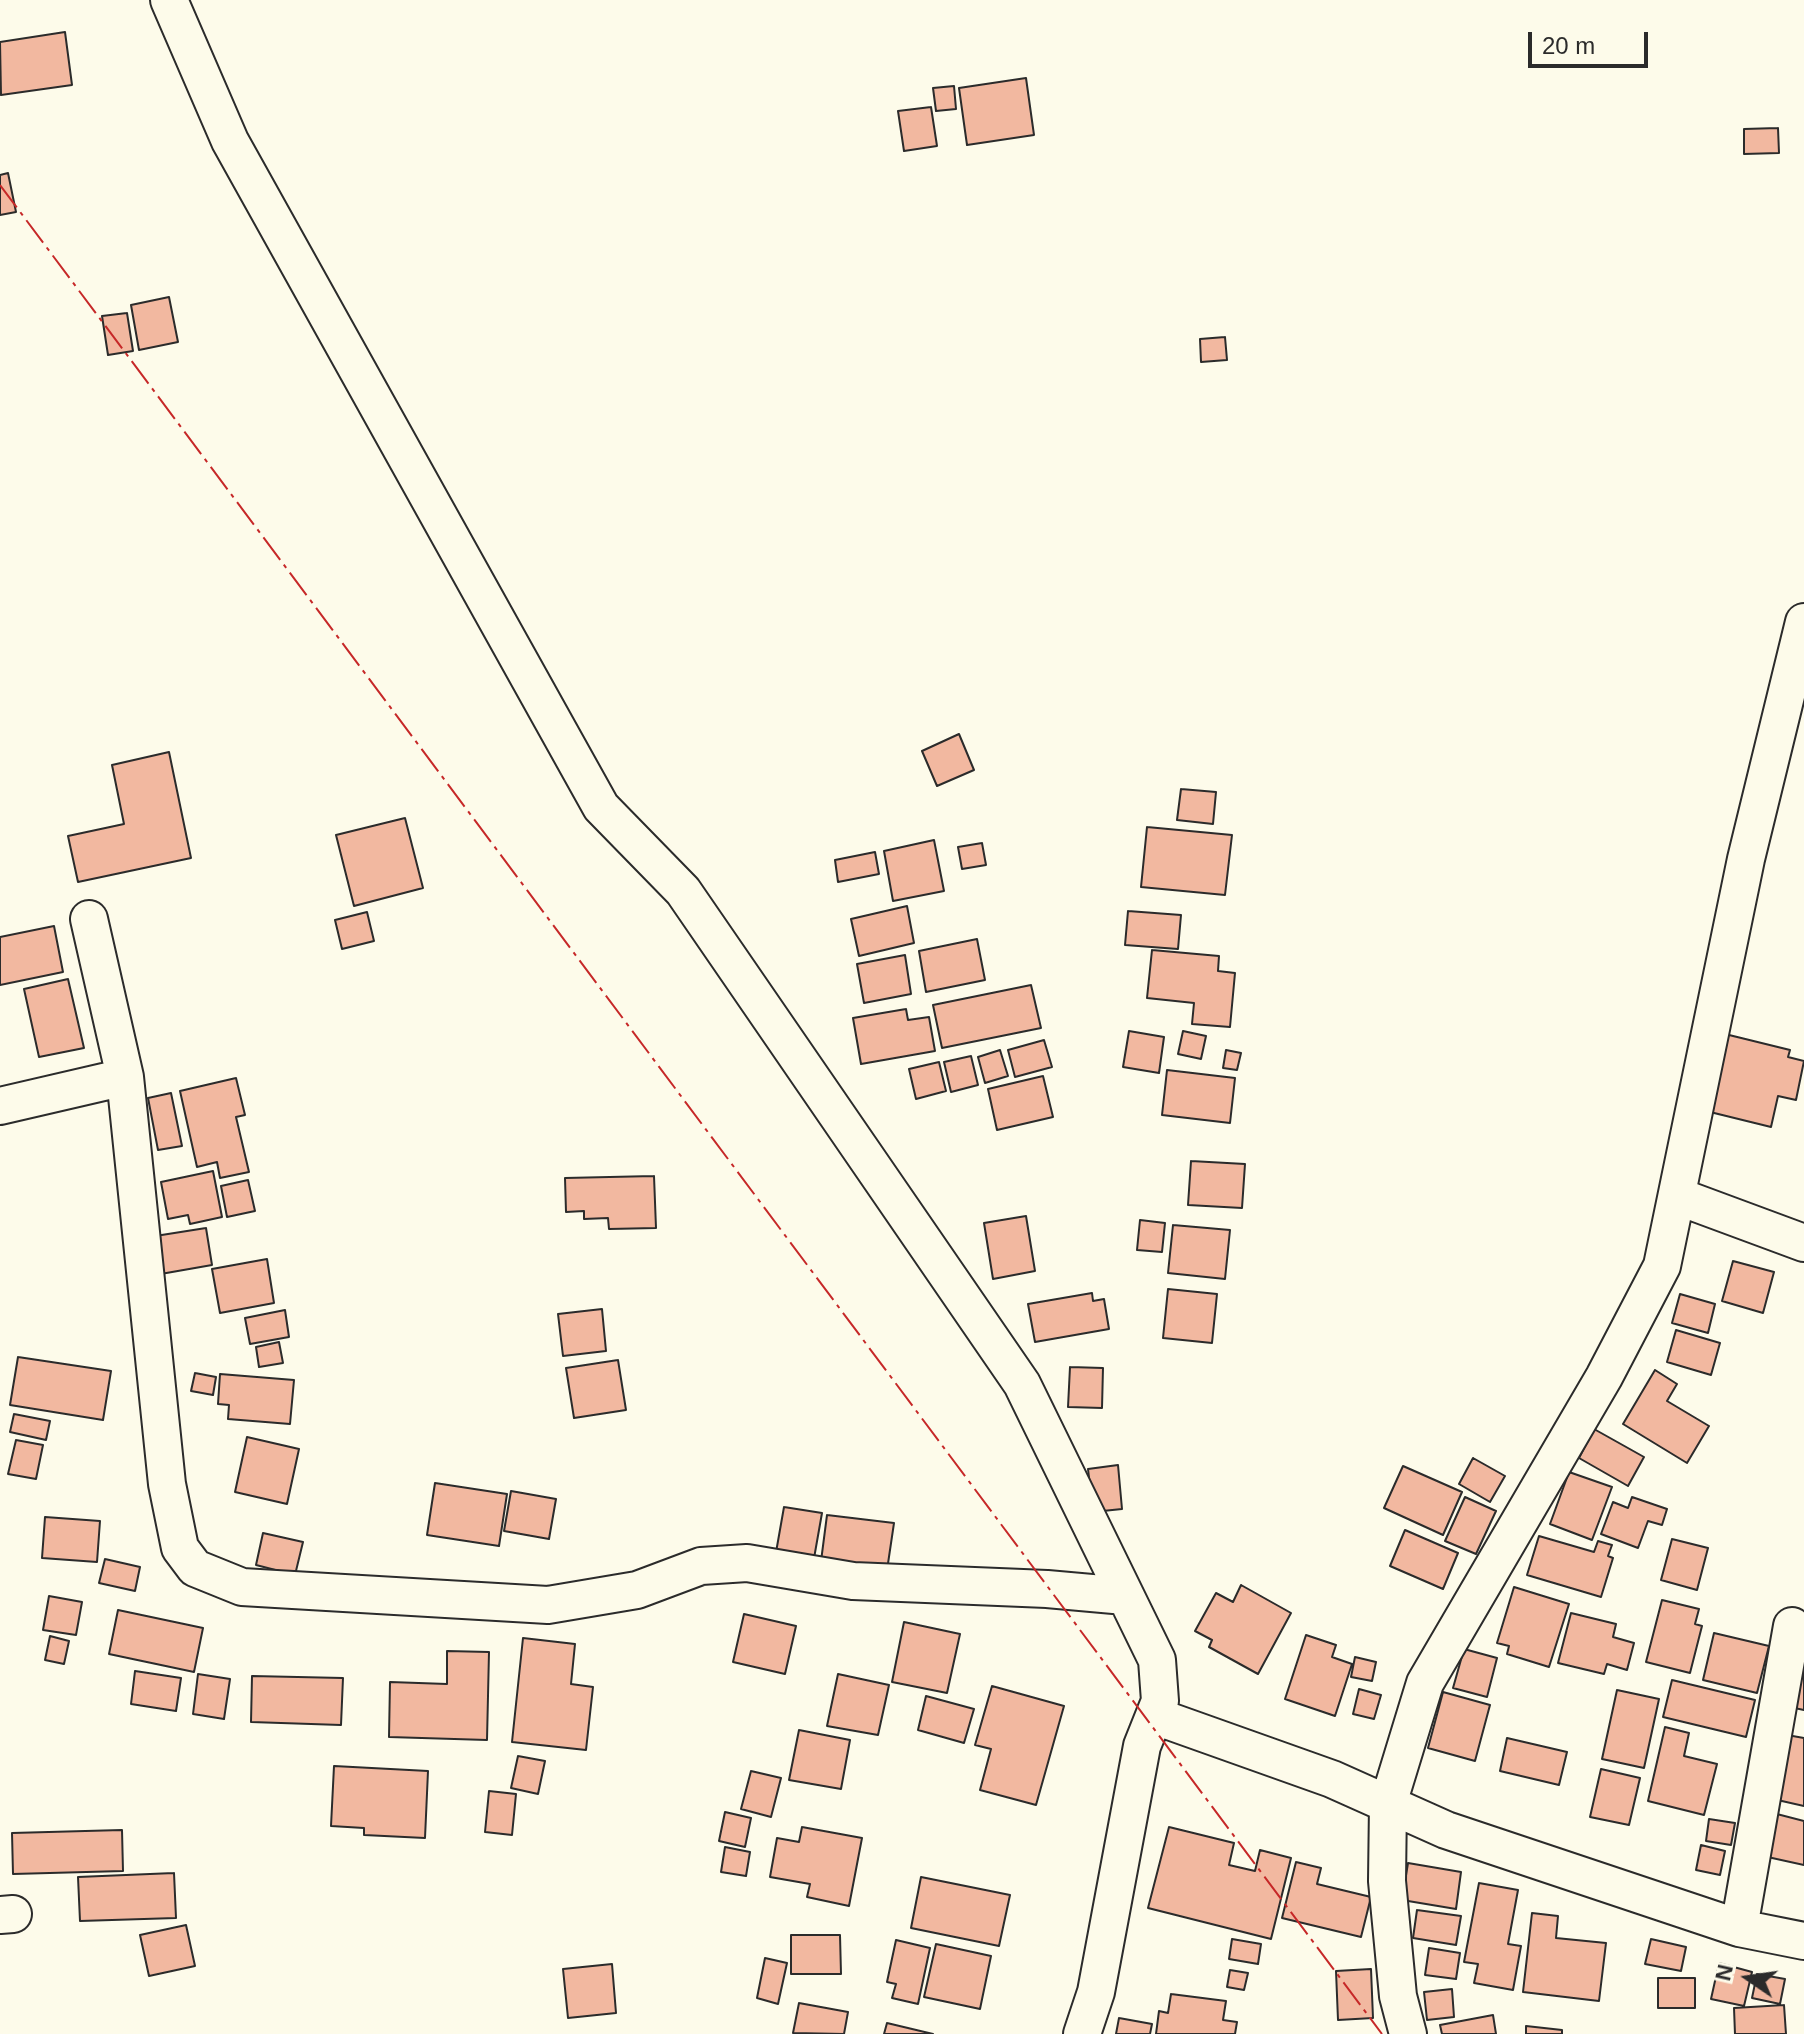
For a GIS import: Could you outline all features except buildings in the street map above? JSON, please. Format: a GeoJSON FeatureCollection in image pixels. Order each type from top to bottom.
{"type":"FeatureCollection","features":[{"type":"Feature","properties":{"kind":"street"},"geometry":{"type":"LineString","coordinates":[[169,0],[230,141],[601,807],[683,891],[1022,1384],[1157,1660],[1160,1701],[1142,1746],[1096,1992],[1082,2034]]}},
{"type":"Feature","properties":{"kind":"street"},"geometry":{"type":"LineString","coordinates":[[1408,2034],[1398,1996],[1387,1881],[1388,1804],[1425,1683],[1604,1377],[1662,1266],[1746,859],[1804,622]]}},
{"type":"Feature","properties":{"kind":"street"},"geometry":{"type":"LineString","coordinates":[[89,919],[125,1077],[167,1484],[180,1548],[195,1568],[242,1587],[548,1605],[637,1590],[701,1566],[747,1563],[853,1581],[1047,1589],[1125,1596]]}},
{"type":"Feature","properties":{"kind":"street"},"geometry":{"type":"LineString","coordinates":[[0,1106],[125,1077]]}},
{"type":"Feature","properties":{"kind":"street"},"geometry":{"type":"LineString","coordinates":[[1677,1196],[1804,1243]]}},
{"type":"Feature","properties":{"kind":"street"},"geometry":{"type":"LineString","coordinates":[[1739,1928],[1792,1626]]}},
{"type":"Feature","properties":{"kind":"street"},"geometry":{"type":"LineString","coordinates":[[1155,1716],[1332,1779],[1446,1830],[1739,1928],[1804,1941]]}},
{"type":"Feature","properties":{"kind":"power"},"geometry":{"type":"LineString","coordinates":[[0,185],[1382,2034]]}}]}
